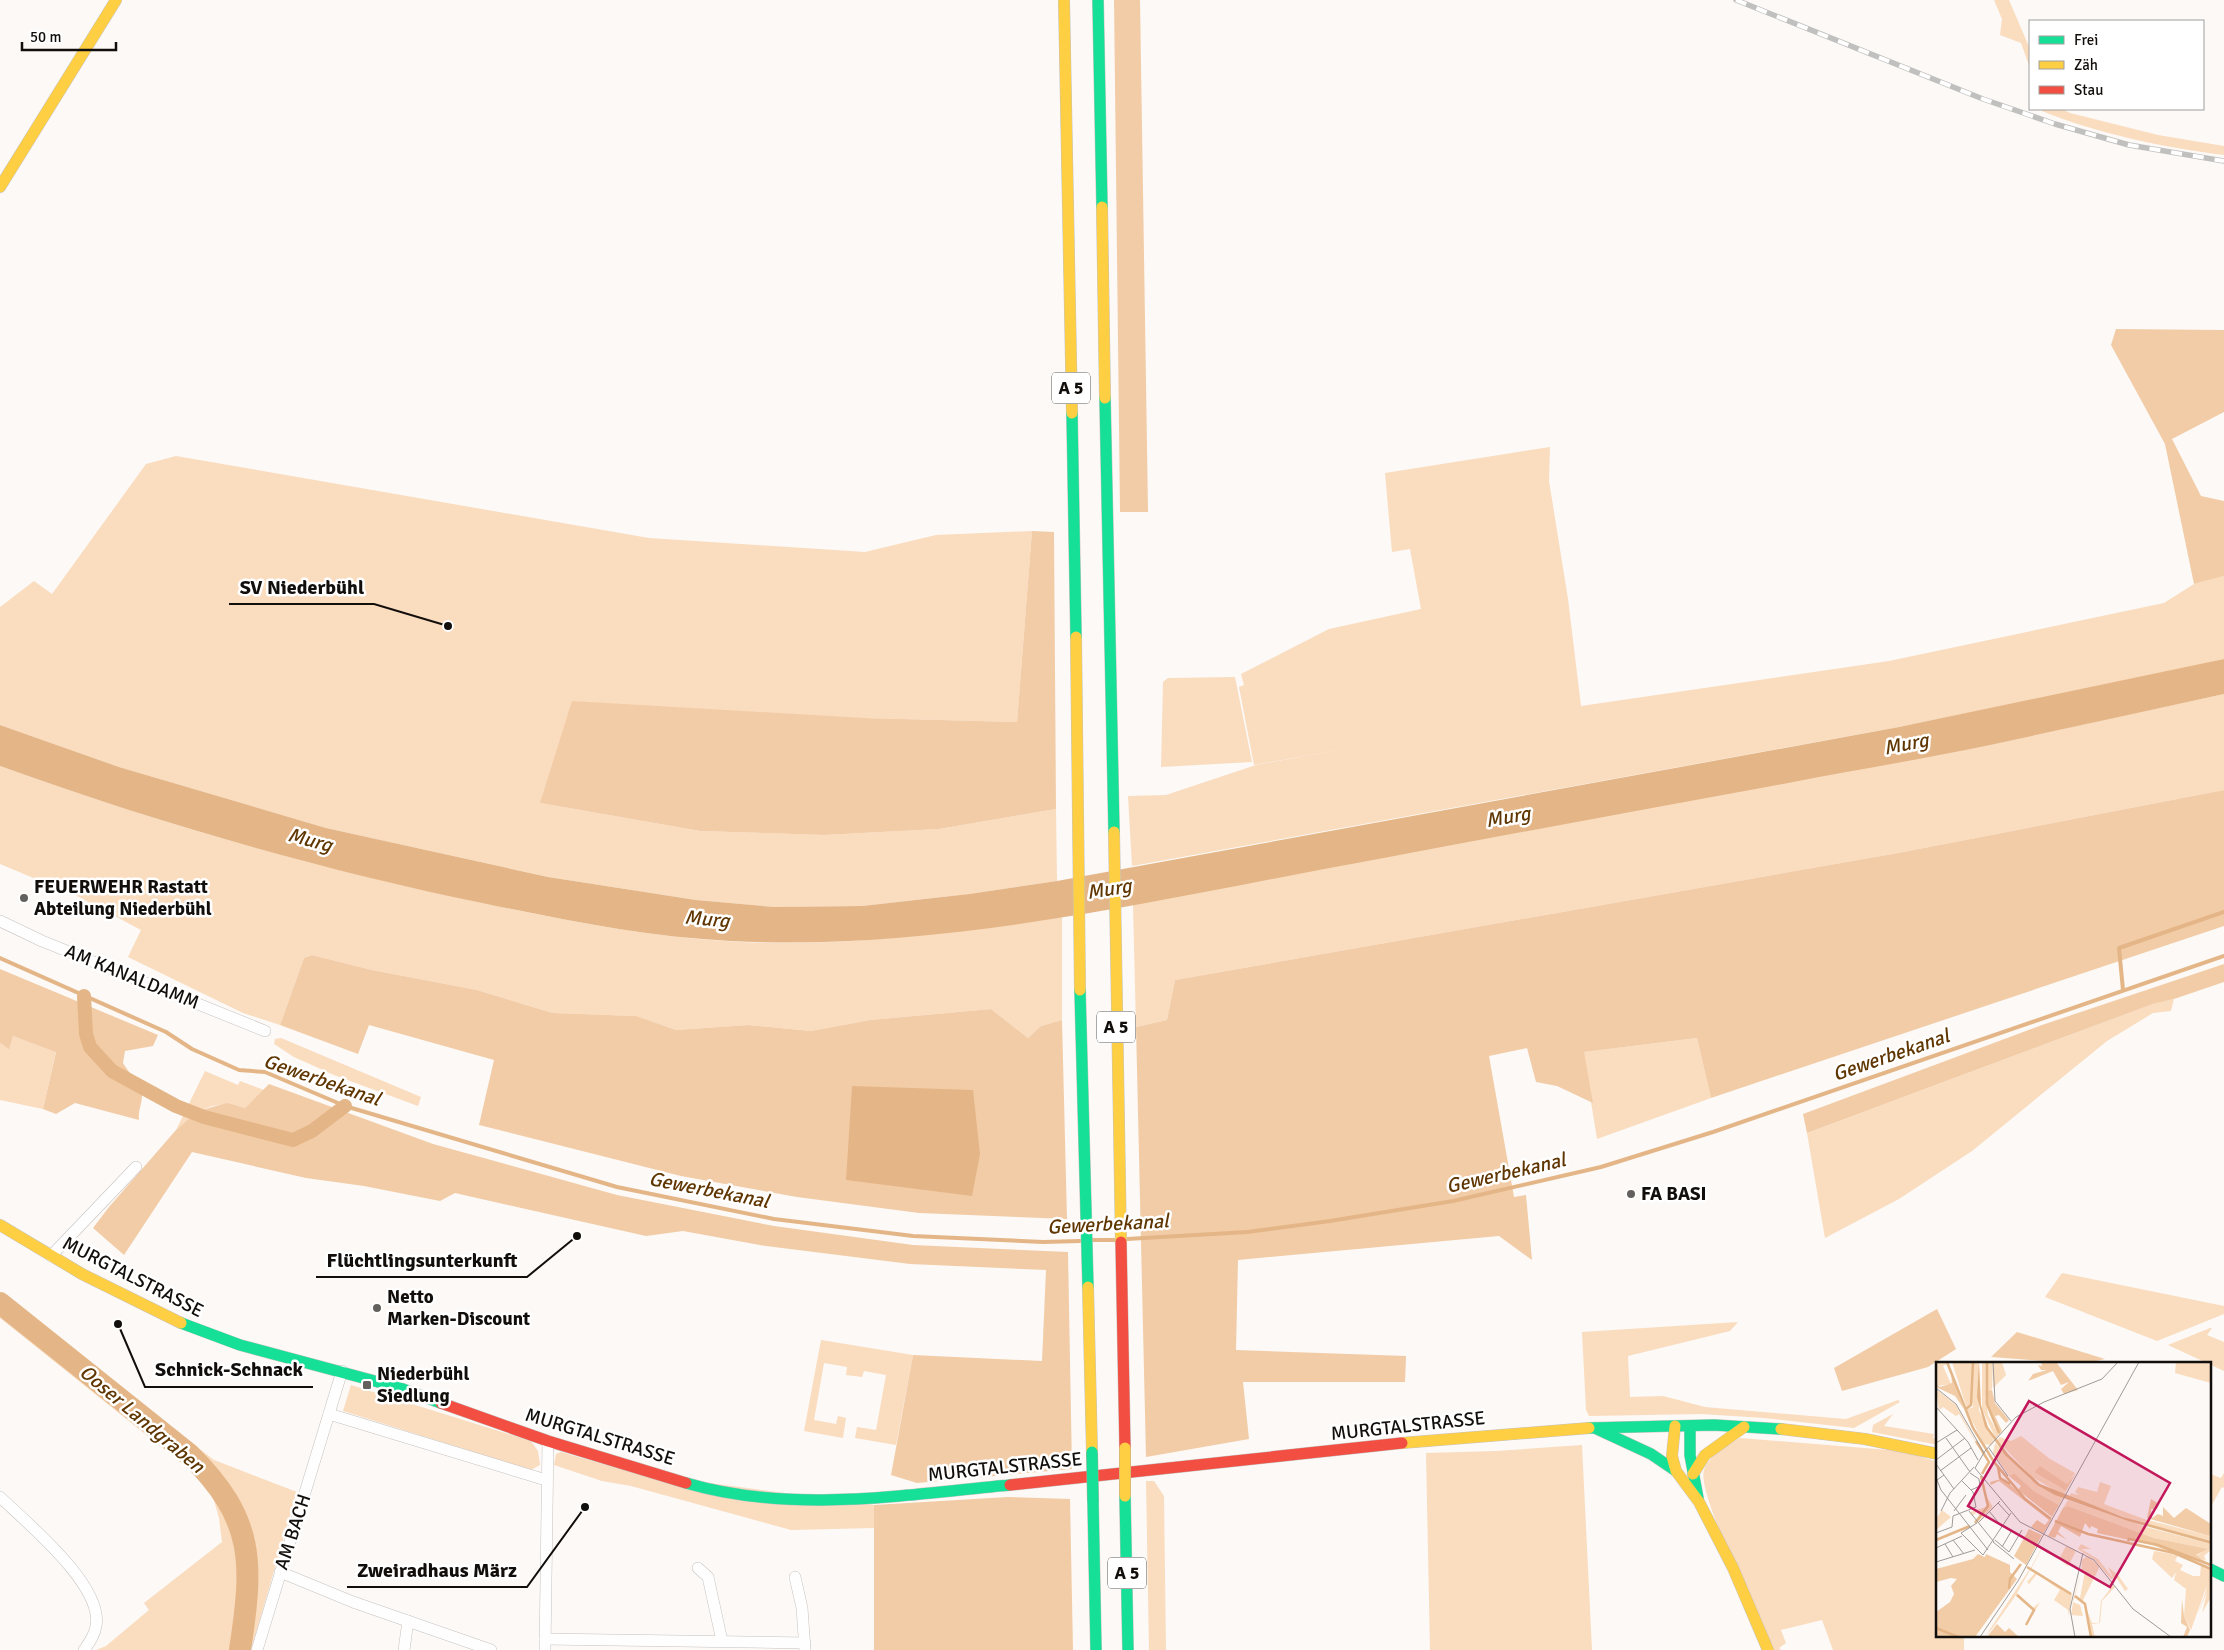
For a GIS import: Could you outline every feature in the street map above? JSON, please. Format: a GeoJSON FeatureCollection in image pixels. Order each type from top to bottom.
{"type":"FeatureCollection","features":[{"type":"Feature","properties":{"kind":"main road"},"geometry":{"type":"LineString","coordinates":[[0,187],[116,0]]}},
{"type":"Feature","properties":{"kind":"main road","name":"A 5"},"geometry":{"type":"LineString","coordinates":[[1064,0],[1079,776],[1079,932],[1089,1284],[1096,1650]]}},
{"type":"Feature","properties":{"kind":"main road","name":"A 5"},"geometry":{"type":"LineString","coordinates":[[1098,0],[1128,1650]]}},
{"type":"Feature","properties":{"kind":"main road","name":"MURGTALSTRASSE"},"geometry":{"type":"LineString","coordinates":[[0,1225],[118,1293],[185,1325],[240,1345],[397,1387],[548,1441],[714,1491],[777,1499],[838,1501],[1445,1439],[1593,1427],[1744,1427],[1857,1438],[1936,1454]]}},
{"type":"Feature","properties":{"kind":"main road"},"geometry":{"type":"LineString","coordinates":[[1675,1426],[1672,1456],[1676,1471]]}},
{"type":"Feature","properties":{"kind":"main road"},"geometry":{"type":"LineString","coordinates":[[1690,1426],[1690,1455],[1698,1502]]}},
{"type":"Feature","properties":{"kind":"main road"},"geometry":{"type":"LineString","coordinates":[[1593,1427],[1652,1454],[1676,1471],[1698,1502],[1733,1568],[1768,1650]]}},
{"type":"Feature","properties":{"kind":"main road"},"geometry":{"type":"LineString","coordinates":[[1693,1474],[1705,1456],[1717,1445],[1744,1427]]}},
{"type":"Feature","properties":{"kind":"main road"},"geometry":{"type":"LineString","coordinates":[[2212,1570],[2224,1576]]}},
{"type":"Feature","properties":{"kind":"street","name":"AM KANALDAMM"},"geometry":{"type":"LineString","coordinates":[[0,922],[42,941],[265,1031]]}},
{"type":"Feature","properties":{"kind":"street"},"geometry":{"type":"LineString","coordinates":[[51,1256],[136,1167]]}},
{"type":"Feature","properties":{"kind":"street"},"geometry":{"type":"LineString","coordinates":[[342,1371],[329,1414],[546,1480]]}},
{"type":"Feature","properties":{"kind":"street","name":"AM BACH"},"geometry":{"type":"LineString","coordinates":[[257,1650],[329,1414]]}},
{"type":"Feature","properties":{"kind":"street"},"geometry":{"type":"LineString","coordinates":[[548,1441],[545,1645],[677,1645],[722,1642],[805,1646],[802,1608],[794,1577]]}},
{"type":"Feature","properties":{"kind":"street"},"geometry":{"type":"LineString","coordinates":[[0,1497],[65,1560],[84,1586],[96,1611],[96,1626],[84,1650]]}},
{"type":"Feature","properties":{"kind":"street"},"geometry":{"type":"LineString","coordinates":[[698,1568],[708,1577],[722,1642]]}},
{"type":"Feature","properties":{"kind":"street"},"geometry":{"type":"LineString","coordinates":[[280,1572],[353,1602],[491,1650]]}},
{"type":"Feature","properties":{"kind":"street"},"geometry":{"type":"LineString","coordinates":[[404,1650],[408,1621]]}},
{"type":"Feature","properties":{"kind":"shaded area"},"geometry":{"type":"Polygon","coordinates":[[[1114,0],[1140,0],[1148,512],[1120,512],[1114,0]]]}},
{"type":"Feature","properties":{"kind":"shaded area"},"geometry":{"type":"Polygon","coordinates":[[[1994,0],[2009,0],[2029,47],[2029,65],[2021,43],[2000,35],[2002,19],[1994,0]]]}},
{"type":"Feature","properties":{"kind":"shaded area"},"geometry":{"type":"Polygon","coordinates":[[[2064,110],[2158,135],[2224,146],[2224,155],[2154,144],[2108,133],[2042,111],[2064,110]]]}},
{"type":"Feature","properties":{"kind":"shaded area"},"geometry":{"type":"Polygon","coordinates":[[[2116,329],[2224,330],[2224,412],[2172,439],[2201,496],[2224,501],[2224,576],[2194,584],[2165,444],[2111,345],[2116,329]]]}},
{"type":"Feature","properties":{"kind":"shaded area"},"geometry":{"type":"Polygon","coordinates":[[[1550,447],[1549,481],[1568,599],[1581,706],[1889,661],[2164,603],[2194,584],[2224,576],[2224,659],[2155,675],[1899,727],[1132,866],[1128,796],[1166,795],[1256,765],[1371,744],[1254,765],[1239,687],[1244,685],[1241,674],[1329,629],[1421,609],[1410,549],[1392,552],[1385,473],[1550,447]]]}},
{"type":"Feature","properties":{"kind":"shaded area"},"geometry":{"type":"Polygon","coordinates":[[[176,456],[649,538],[865,552],[936,535],[1032,531],[1017,722],[864,718],[540,803],[700,831],[824,835],[939,829],[1056,809],[1057,881],[969,894],[862,906],[774,907],[696,900],[548,877],[326,828],[119,767],[0,725],[0,607],[34,581],[52,594],[146,464],[176,456]]]}},
{"type":"Feature","properties":{"kind":"shaded area"},"geometry":{"type":"Polygon","coordinates":[[[1032,531],[1054,532],[1056,809],[939,829],[824,835],[700,831],[540,803],[572,701],[864,718],[1017,722],[1032,531]]]}},
{"type":"Feature","properties":{"kind":"shaded area"},"geometry":{"type":"Polygon","coordinates":[[[1235,677],[1252,762],[1161,767],[1163,682],[1168,678],[1235,677]]]}},
{"type":"Feature","properties":{"kind":"shaded area"},"geometry":{"type":"Polygon","coordinates":[[[2224,694],[2224,790],[1898,853],[1175,980],[1167,1020],[1136,1027],[1133,904],[1986,745],[2224,694]]]}},
{"type":"Feature","properties":{"kind":"shaded area"},"geometry":{"type":"Polygon","coordinates":[[[0,766],[119,807],[300,860],[483,903],[634,931],[695,939],[810,943],[894,938],[1062,916],[1062,1020],[1041,1026],[1028,1038],[991,1009],[870,1020],[811,1031],[748,1025],[676,1030],[635,1016],[553,1013],[477,990],[372,970],[312,955],[304,958],[280,1025],[243,1013],[128,957],[141,930],[79,897],[0,864],[0,766]]]}},
{"type":"Feature","properties":{"kind":"shaded area"},"geometry":{"type":"Polygon","coordinates":[[[2224,790],[2224,926],[1711,1098],[1697,1038],[1584,1052],[1593,1103],[1557,1086],[1536,1082],[1527,1048],[1489,1056],[1514,1197],[1526,1195],[1532,1260],[1499,1236],[1238,1260],[1236,1350],[1406,1356],[1405,1382],[1243,1382],[1249,1439],[1146,1457],[1136,1027],[1167,1020],[1175,980],[1898,853],[2224,790]]]}},
{"type":"Feature","properties":{"kind":"shaded area"},"geometry":{"type":"Polygon","coordinates":[[[312,955],[372,970],[477,990],[553,1013],[636,1016],[676,1030],[748,1025],[811,1031],[870,1020],[991,1009],[1028,1038],[1041,1026],[1062,1020],[1067,1219],[919,1213],[797,1197],[681,1176],[479,1125],[494,1060],[369,1025],[358,1054],[280,1025],[304,958],[312,955]]]}},
{"type":"Feature","properties":{"kind":"shaded area"},"geometry":{"type":"Polygon","coordinates":[[[2224,964],[2224,982],[2153,1004],[1807,1133],[1803,1114],[2042,1025],[2224,964]]]}},
{"type":"Feature","properties":{"kind":"shaded area"},"geometry":{"type":"Polygon","coordinates":[[[0,969],[158,1035],[153,1046],[125,1051],[123,1063],[137,1083],[142,1095],[139,1120],[75,1103],[56,1114],[43,1109],[56,1052],[13,1036],[9,1049],[0,1043],[0,969]]]}},
{"type":"Feature","properties":{"kind":"shaded area"},"geometry":{"type":"Polygon","coordinates":[[[2174,999],[2171,1011],[2153,1013],[2107,1041],[1972,1151],[1899,1199],[1825,1238],[1807,1133],[2153,1004],[2174,999]]]}},
{"type":"Feature","properties":{"kind":"shaded area"},"geometry":{"type":"Polygon","coordinates":[[[13,1036],[56,1051],[43,1109],[0,1100],[0,1043],[8,1048],[13,1036]]]}},
{"type":"Feature","properties":{"kind":"shaded area"},"geometry":{"type":"Polygon","coordinates":[[[281,1038],[421,1097],[418,1106],[334,1075],[294,1057],[274,1044],[275,1039],[281,1038]]]}},
{"type":"Feature","properties":{"kind":"shaded area"},"geometry":{"type":"Polygon","coordinates":[[[1697,1038],[1711,1098],[1597,1139],[1583,1052],[1697,1038]]]}},
{"type":"Feature","properties":{"kind":"shaded area"},"geometry":{"type":"Polygon","coordinates":[[[205,1071],[238,1085],[240,1081],[264,1090],[245,1108],[215,1105],[192,1116],[176,1130],[205,1071]]]}},
{"type":"Feature","properties":{"kind":"shaded area"},"geometry":{"type":"Polygon","coordinates":[[[269,1084],[433,1144],[617,1195],[774,1226],[913,1245],[1068,1252],[1072,1469],[917,1483],[891,1475],[913,1355],[1042,1361],[1046,1270],[910,1264],[766,1246],[683,1231],[646,1236],[455,1193],[440,1201],[364,1186],[306,1178],[192,1152],[124,1255],[93,1228],[176,1130],[198,1111],[227,1103],[245,1108],[269,1084]]]}},
{"type":"Feature","properties":{"kind":"shaded area"},"geometry":{"type":"Polygon","coordinates":[[[2062,1273],[2224,1306],[2224,1314],[2157,1341],[2045,1297],[2062,1273]]]}},
{"type":"Feature","properties":{"kind":"shaded area"},"geometry":{"type":"Polygon","coordinates":[[[1937,1309],[1956,1349],[1928,1367],[1842,1391],[1834,1368],[1937,1309]]]}},
{"type":"Feature","properties":{"kind":"shaded area"},"geometry":{"type":"Polygon","coordinates":[[[0,1310],[186,1459],[217,1490],[233,1520],[241,1556],[242,1594],[235,1650],[96,1650],[106,1646],[149,1610],[144,1603],[222,1542],[219,1518],[210,1486],[0,1318],[0,1310]]]}},
{"type":"Feature","properties":{"kind":"shaded area"},"geometry":{"type":"Polygon","coordinates":[[[1738,1322],[1730,1331],[1628,1356],[1630,1397],[1663,1396],[1705,1407],[1846,1419],[1898,1400],[1900,1402],[1854,1428],[1764,1418],[1702,1414],[1589,1416],[1586,1410],[1582,1332],[1738,1322]]]}},
{"type":"Feature","properties":{"kind":"shaded area"},"geometry":{"type":"Polygon","coordinates":[[[2212,1328],[2207,1335],[2224,1342],[2224,1371],[2212,1365],[2212,1362],[2205,1362],[2168,1345],[2212,1328]]]}},
{"type":"Feature","properties":{"kind":"shaded area"},"geometry":{"type":"Polygon","coordinates":[[[2017,1332],[2105,1359],[2092,1362],[2057,1362],[1991,1357],[2017,1332]]]}},
{"type":"Feature","properties":{"kind":"shaded area"},"geometry":{"type":"Polygon","coordinates":[[[821,1340],[913,1355],[896,1445],[855,1438],[857,1427],[876,1430],[886,1375],[864,1371],[862,1377],[846,1375],[847,1367],[824,1363],[814,1420],[836,1424],[838,1416],[846,1418],[843,1438],[804,1431],[821,1340]]]}},
{"type":"Feature","properties":{"kind":"shaded area"},"geometry":{"type":"Polygon","coordinates":[[[351,1385],[531,1441],[538,1451],[540,1465],[531,1470],[343,1411],[351,1385]]]}},
{"type":"Feature","properties":{"kind":"shaded area"},"geometry":{"type":"Polygon","coordinates":[[[1893,1414],[1884,1426],[1934,1434],[1933,1438],[1936,1439],[1936,1445],[1872,1432],[1873,1425],[1893,1414]]]}},
{"type":"Feature","properties":{"kind":"shaded area"},"geometry":{"type":"Polygon","coordinates":[[[157,1416],[214,1460],[297,1492],[251,1650],[245,1650],[252,1604],[252,1559],[242,1515],[232,1494],[219,1474],[197,1452],[155,1420],[157,1416]]]}},
{"type":"Feature","properties":{"kind":"shaded area"},"geometry":{"type":"Polygon","coordinates":[[[1740,1438],[1902,1451],[1936,1461],[1936,1638],[1964,1638],[1964,1650],[1833,1650],[1822,1620],[1781,1630],[1786,1643],[1779,1648],[1781,1650],[1774,1650],[1719,1530],[1704,1483],[1704,1470],[1719,1451],[1740,1438]]]}},
{"type":"Feature","properties":{"kind":"shaded area"},"geometry":{"type":"Polygon","coordinates":[[[1582,1445],[1592,1650],[1430,1650],[1426,1453],[1497,1451],[1582,1445]]]}},
{"type":"Feature","properties":{"kind":"shaded area"},"geometry":{"type":"Polygon","coordinates":[[[561,1452],[634,1473],[874,1505],[874,1528],[791,1530],[631,1486],[602,1481],[554,1465],[556,1454],[561,1452]]]}},
{"type":"Feature","properties":{"kind":"shaded area"},"geometry":{"type":"Polygon","coordinates":[[[2224,1473],[2224,1488],[2222,1487],[2212,1504],[2212,1475],[2221,1478],[2224,1473]]]}},
{"type":"Feature","properties":{"kind":"shaded area"},"geometry":{"type":"Polygon","coordinates":[[[1146,1481],[1154,1481],[1164,1496],[1166,1650],[1149,1650],[1146,1481]]]}},
{"type":"Feature","properties":{"kind":"shaded area"},"geometry":{"type":"Polygon","coordinates":[[[1008,1497],[1070,1499],[1073,1650],[874,1650],[874,1505],[1008,1497]]]}},
{"type":"Feature","properties":{"kind":"water","name":"Murg"},"geometry":{"type":"Polygon","coordinates":[[[2224,659],[2224,694],[1965,750],[1053,919],[891,938],[810,942],[730,941],[637,932],[544,916],[421,890],[239,843],[119,807],[0,766],[0,725],[119,767],[326,828],[548,877],[696,900],[774,907],[862,906],[969,894],[1057,881],[1899,727],[2224,659]]]}},
{"type":"Feature","properties":{"kind":"water"},"geometry":{"type":"Polygon","coordinates":[[[852,1086],[973,1090],[980,1154],[972,1196],[846,1180],[852,1086]]]}},
{"type":"Feature","properties":{"kind":"waterway"},"geometry":{"type":"LineString","coordinates":[[2123,990],[2119,948],[2224,912]]}},
{"type":"Feature","properties":{"kind":"waterway","name":"Gewerbekanal"},"geometry":{"type":"LineString","coordinates":[[1127,1239],[1247,1232],[1330,1221],[1453,1201],[1601,1167],[1713,1132],[2224,956]]}},
{"type":"Feature","properties":{"kind":"waterway","name":"Gewerbekanal"},"geometry":{"type":"LineString","coordinates":[[0,958],[166,1032],[192,1049],[239,1070],[265,1072],[345,1106],[617,1187],[774,1219],[913,1236],[1043,1242],[1080,1241]]}},
{"type":"Feature","properties":{"kind":"waterway"},"geometry":{"type":"LineString","coordinates":[[84,996],[86,1034],[90,1047],[112,1071],[176,1106],[204,1117],[293,1140],[312,1131],[345,1106]]}},
{"type":"Feature","properties":{"kind":"waterway","name":"Gewerbekanal"},"geometry":{"type":"LineString","coordinates":[[1092,1240],[1115,1240]]}},
{"type":"Feature","properties":{"kind":"waterway","name":"Ooser Landgraben"},"geometry":{"type":"LineString","coordinates":[[0,1303],[189,1454],[211,1478],[227,1500],[238,1522],[245,1544],[247,1567],[247,1592],[240,1650]]}},
{"type":"Feature","properties":{"kind":"railway"},"geometry":{"type":"LineString","coordinates":[[1736,0],[1983,99],[2055,124],[2129,145],[2224,161]]}},
{"type":"Feature","properties":{"kind":"traffic: fast"},"geometry":{"type":"LineString","coordinates":[[1098,0],[1102,207]]}},
{"type":"Feature","properties":{"kind":"traffic: fast"},"geometry":{"type":"LineString","coordinates":[[1105,398],[1114,832]]}},
{"type":"Feature","properties":{"kind":"traffic: fast"},"geometry":{"type":"LineString","coordinates":[[1072,413],[1076,637]]}},
{"type":"Feature","properties":{"kind":"traffic: fast"},"geometry":{"type":"LineString","coordinates":[[1080,990],[1088,1287]]}},
{"type":"Feature","properties":{"kind":"traffic: fast"},"geometry":{"type":"LineString","coordinates":[[181,1323],[240,1345],[397,1387],[441,1403]]}},
{"type":"Feature","properties":{"kind":"traffic: fast"},"geometry":{"type":"LineString","coordinates":[[1589,1428],[1714,1425],[1781,1429]]}},
{"type":"Feature","properties":{"kind":"traffic: fast"},"geometry":{"type":"LineString","coordinates":[[1690,1426],[1690,1455],[1698,1498]]}},
{"type":"Feature","properties":{"kind":"traffic: fast"},"geometry":{"type":"LineString","coordinates":[[1597,1429],[1651,1454],[1676,1471]]}},
{"type":"Feature","properties":{"kind":"traffic: fast"},"geometry":{"type":"LineString","coordinates":[[1092,1452],[1093,1501]]}},
{"type":"Feature","properties":{"kind":"traffic: fast"},"geometry":{"type":"LineString","coordinates":[[686,1483],[766,1498],[807,1500],[888,1497],[1010,1485]]}},
{"type":"Feature","properties":{"kind":"traffic: fast"},"geometry":{"type":"LineString","coordinates":[[1125,1496],[1128,1650]]}},
{"type":"Feature","properties":{"kind":"traffic: fast"},"geometry":{"type":"LineString","coordinates":[[1093,1501],[1096,1650]]}},
{"type":"Feature","properties":{"kind":"traffic: fast"},"geometry":{"type":"LineString","coordinates":[[2212,1570],[2224,1576]]}},
{"type":"Feature","properties":{"kind":"traffic: slow"},"geometry":{"type":"LineString","coordinates":[[0,187],[116,0]]}},
{"type":"Feature","properties":{"kind":"traffic: slow"},"geometry":{"type":"LineString","coordinates":[[1064,0],[1072,413]]}},
{"type":"Feature","properties":{"kind":"traffic: slow"},"geometry":{"type":"LineString","coordinates":[[1102,207],[1105,398]]}},
{"type":"Feature","properties":{"kind":"traffic: slow"},"geometry":{"type":"LineString","coordinates":[[1076,637],[1080,990]]}},
{"type":"Feature","properties":{"kind":"traffic: slow"},"geometry":{"type":"LineString","coordinates":[[1114,832],[1121,1242]]}},
{"type":"Feature","properties":{"kind":"traffic: slow"},"geometry":{"type":"LineString","coordinates":[[0,1225],[82,1274],[181,1323]]}},
{"type":"Feature","properties":{"kind":"traffic: slow"},"geometry":{"type":"LineString","coordinates":[[1088,1287],[1092,1452]]}},
{"type":"Feature","properties":{"kind":"traffic: slow"},"geometry":{"type":"LineString","coordinates":[[1675,1426],[1672,1456],[1676,1471],[1699,1502],[1733,1568],[1768,1650]]}},
{"type":"Feature","properties":{"kind":"traffic: slow"},"geometry":{"type":"LineString","coordinates":[[1693,1474],[1705,1455],[1744,1427]]}},
{"type":"Feature","properties":{"kind":"traffic: slow"},"geometry":{"type":"LineString","coordinates":[[1402,1443],[1589,1428]]}},
{"type":"Feature","properties":{"kind":"traffic: slow"},"geometry":{"type":"LineString","coordinates":[[1781,1429],[1865,1439],[1936,1454]]}},
{"type":"Feature","properties":{"kind":"traffic: slow"},"geometry":{"type":"LineString","coordinates":[[1125,1448],[1125,1496]]}},
{"type":"Feature","properties":{"kind":"traffic: jam"},"geometry":{"type":"LineString","coordinates":[[1121,1242],[1125,1448]]}},
{"type":"Feature","properties":{"kind":"traffic: jam"},"geometry":{"type":"LineString","coordinates":[[441,1403],[548,1441],[686,1483]]}},
{"type":"Feature","properties":{"kind":"traffic: jam"},"geometry":{"type":"LineString","coordinates":[[1010,1485],[1402,1443]]}},
{"type":"Feature","properties":{"kind":"place","name":"SV Niederbühl"},"geometry":{"type":"Point","coordinates":[448,626]}},
{"type":"Feature","properties":{"kind":"place","name":"FEUERWEHR Rastatt Abteilung Niederbühl"},"geometry":{"type":"Point","coordinates":[24,898]}},
{"type":"Feature","properties":{"kind":"place","name":"FA BASI"},"geometry":{"type":"Point","coordinates":[1631,1194]}},
{"type":"Feature","properties":{"kind":"place","name":"Flüchtlingsunterkunft"},"geometry":{"type":"Point","coordinates":[577,1236]}},
{"type":"Feature","properties":{"kind":"place","name":"Netto Marken-Discount"},"geometry":{"type":"Point","coordinates":[377,1308]}},
{"type":"Feature","properties":{"kind":"place","name":"Schnick-Schnack"},"geometry":{"type":"Point","coordinates":[118,1324]}},
{"type":"Feature","properties":{"kind":"place","name":"Niederbühl Siedlung"},"geometry":{"type":"Point","coordinates":[367,1385]}},
{"type":"Feature","properties":{"kind":"place","name":"Zweiradhaus März"},"geometry":{"type":"Point","coordinates":[585,1507]}}]}
